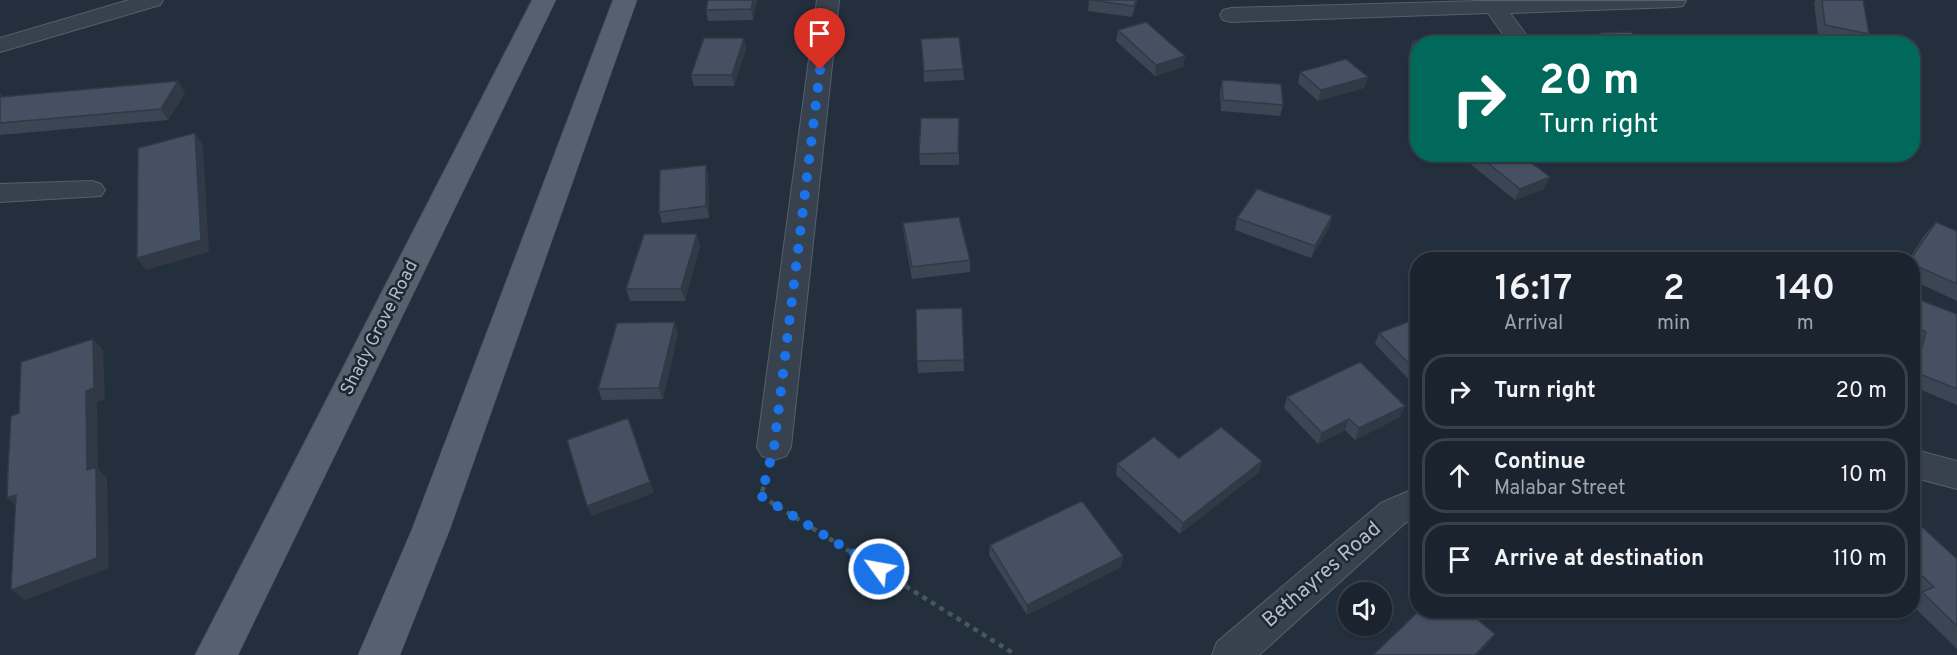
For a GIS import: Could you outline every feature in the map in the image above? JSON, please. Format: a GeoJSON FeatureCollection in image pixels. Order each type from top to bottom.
{"type":"FeatureCollection","features":[{"type":"Feature","properties":{"kind":"main road","name":"Shady Grove Road"},"geometry":{"type":"LineString","coordinates":[[216,655],[544,0]]}},
{"type":"Feature","properties":{"kind":"main road"},"geometry":{"type":"LineString","coordinates":[[379,655],[431,529],[625,0]]}},
{"type":"Feature","properties":{"kind":"street"},"geometry":{"type":"LineString","coordinates":[[0,45],[152,0]]}},
{"type":"Feature","properties":{"kind":"street"},"geometry":{"type":"LineString","coordinates":[[774,447],[828,0]]}},
{"type":"Feature","properties":{"kind":"street"},"geometry":{"type":"LineString","coordinates":[[1231,15],[1491,4],[1675,1]]}},
{"type":"Feature","properties":{"kind":"street"},"geometry":{"type":"LineString","coordinates":[[1491,4],[1515,36]]}},
{"type":"Feature","properties":{"kind":"street"},"geometry":{"type":"LineString","coordinates":[[0,193],[92,190]]}},
{"type":"Feature","properties":{"kind":"street"},"geometry":{"type":"LineString","coordinates":[[1920,465],[1957,475]]}},
{"type":"Feature","properties":{"kind":"street","name":"Bethayres Road"},"geometry":{"type":"LineString","coordinates":[[1231,655],[1393,513],[1410,505]]}},
{"type":"Feature","properties":{"kind":"path"},"geometry":{"type":"LineString","coordinates":[[774,447],[761,496],[1016,655]]}},
{"type":"Feature","properties":{"kind":"building"},"geometry":{"type":"Polygon","coordinates":[[[708,0],[753,0],[751,9],[706,10],[708,0]]]}},
{"type":"Feature","properties":{"kind":"building"},"geometry":{"type":"Polygon","coordinates":[[[1090,0],[1136,0],[1134,6],[1090,0]]]}},
{"type":"Feature","properties":{"kind":"building"},"geometry":{"type":"Polygon","coordinates":[[[1822,0],[1863,0],[1869,34],[1825,25],[1822,0]]]}},
{"type":"Feature","properties":{"kind":"building"},"geometry":{"type":"Polygon","coordinates":[[[1146,22],[1185,56],[1156,65],[1118,30],[1146,22]]]}},
{"type":"Feature","properties":{"kind":"building"},"geometry":{"type":"Polygon","coordinates":[[[1631,32],[1635,36],[1602,36],[1600,33],[1631,32]]]}},
{"type":"Feature","properties":{"kind":"building"},"geometry":{"type":"Polygon","coordinates":[[[959,37],[963,69],[924,71],[921,39],[959,37]]]}},
{"type":"Feature","properties":{"kind":"building"},"geometry":{"type":"Polygon","coordinates":[[[704,38],[744,38],[732,75],[691,75],[704,38]]]}},
{"type":"Feature","properties":{"kind":"building"},"geometry":{"type":"Polygon","coordinates":[[[1346,59],[1368,77],[1321,90],[1300,72],[1346,59]]]}},
{"type":"Feature","properties":{"kind":"building"},"geometry":{"type":"Polygon","coordinates":[[[1222,80],[1281,84],[1283,105],[1223,100],[1222,80]]]}},
{"type":"Feature","properties":{"kind":"building"},"geometry":{"type":"Polygon","coordinates":[[[178,81],[161,109],[0,123],[0,97],[178,81]]]}},
{"type":"Feature","properties":{"kind":"building"},"geometry":{"type":"Polygon","coordinates":[[[921,118],[959,118],[958,153],[919,154],[921,118]]]}},
{"type":"Feature","properties":{"kind":"building"},"geometry":{"type":"Polygon","coordinates":[[[195,133],[201,240],[137,258],[138,148],[195,133]]]}},
{"type":"Feature","properties":{"kind":"building"},"geometry":{"type":"Polygon","coordinates":[[[1487,162],[1530,162],[1550,177],[1520,189],[1487,162]]]}},
{"type":"Feature","properties":{"kind":"building"},"geometry":{"type":"Polygon","coordinates":[[[706,165],[706,206],[659,212],[660,170],[706,165]]]}},
{"type":"Feature","properties":{"kind":"building"},"geometry":{"type":"Polygon","coordinates":[[[1257,189],[1332,216],[1315,246],[1237,218],[1257,189]]]}},
{"type":"Feature","properties":{"kind":"building"},"geometry":{"type":"Polygon","coordinates":[[[959,217],[970,260],[912,267],[903,223],[959,217]]]}},
{"type":"Feature","properties":{"kind":"building"},"geometry":{"type":"Polygon","coordinates":[[[1936,222],[1957,231],[1957,284],[1920,268],[1920,252],[1915,252],[1936,222]]]}},
{"type":"Feature","properties":{"kind":"building"},"geometry":{"type":"Polygon","coordinates":[[[644,234],[697,234],[681,289],[626,289],[644,234]]]}},
{"type":"Feature","properties":{"kind":"building"},"geometry":{"type":"Polygon","coordinates":[[[1920,300],[1957,314],[1957,389],[1920,374],[1920,354],[1926,332],[1920,329],[1920,300]]]}},
{"type":"Feature","properties":{"kind":"building"},"geometry":{"type":"Polygon","coordinates":[[[962,308],[964,360],[917,361],[916,309],[962,308]]]}},
{"type":"Feature","properties":{"kind":"building"},"geometry":{"type":"Polygon","coordinates":[[[1410,321],[1410,365],[1379,333],[1410,321]]]}},
{"type":"Feature","properties":{"kind":"building"},"geometry":{"type":"Polygon","coordinates":[[[675,322],[659,388],[598,389],[617,323],[675,322]]]}},
{"type":"Feature","properties":{"kind":"building"},"geometry":{"type":"Polygon","coordinates":[[[93,339],[94,388],[86,391],[87,470],[96,467],[97,558],[11,590],[16,495],[7,498],[8,469],[11,416],[19,413],[21,362],[93,339]]]}},
{"type":"Feature","properties":{"kind":"building"},"geometry":{"type":"Polygon","coordinates":[[[1360,362],[1405,406],[1359,428],[1349,419],[1322,433],[1287,397],[1360,362]]]}},
{"type":"Feature","properties":{"kind":"building"},"geometry":{"type":"Polygon","coordinates":[[[628,418],[650,482],[587,506],[567,440],[628,418]]]}},
{"type":"Feature","properties":{"kind":"building"},"geometry":{"type":"Polygon","coordinates":[[[1221,427],[1262,461],[1183,523],[1117,464],[1154,437],[1179,458],[1221,427]]]}},
{"type":"Feature","properties":{"kind":"building"},"geometry":{"type":"Polygon","coordinates":[[[1082,501],[1123,556],[1027,605],[990,545],[1082,501]]]}},
{"type":"Feature","properties":{"kind":"building"},"geometry":{"type":"Polygon","coordinates":[[[1920,525],[1957,559],[1957,626],[1922,592],[1934,587],[1920,574],[1920,525]]]}},
{"type":"Feature","properties":{"kind":"building"},"geometry":{"type":"Polygon","coordinates":[[[1412,618],[1476,618],[1495,634],[1475,655],[1373,655],[1412,618]]]}},
{"type":"Feature","properties":{"kind":"route"},"geometry":{"type":"LineString","coordinates":[[820,70],[774,447],[761,496],[879,569]]}}]}
